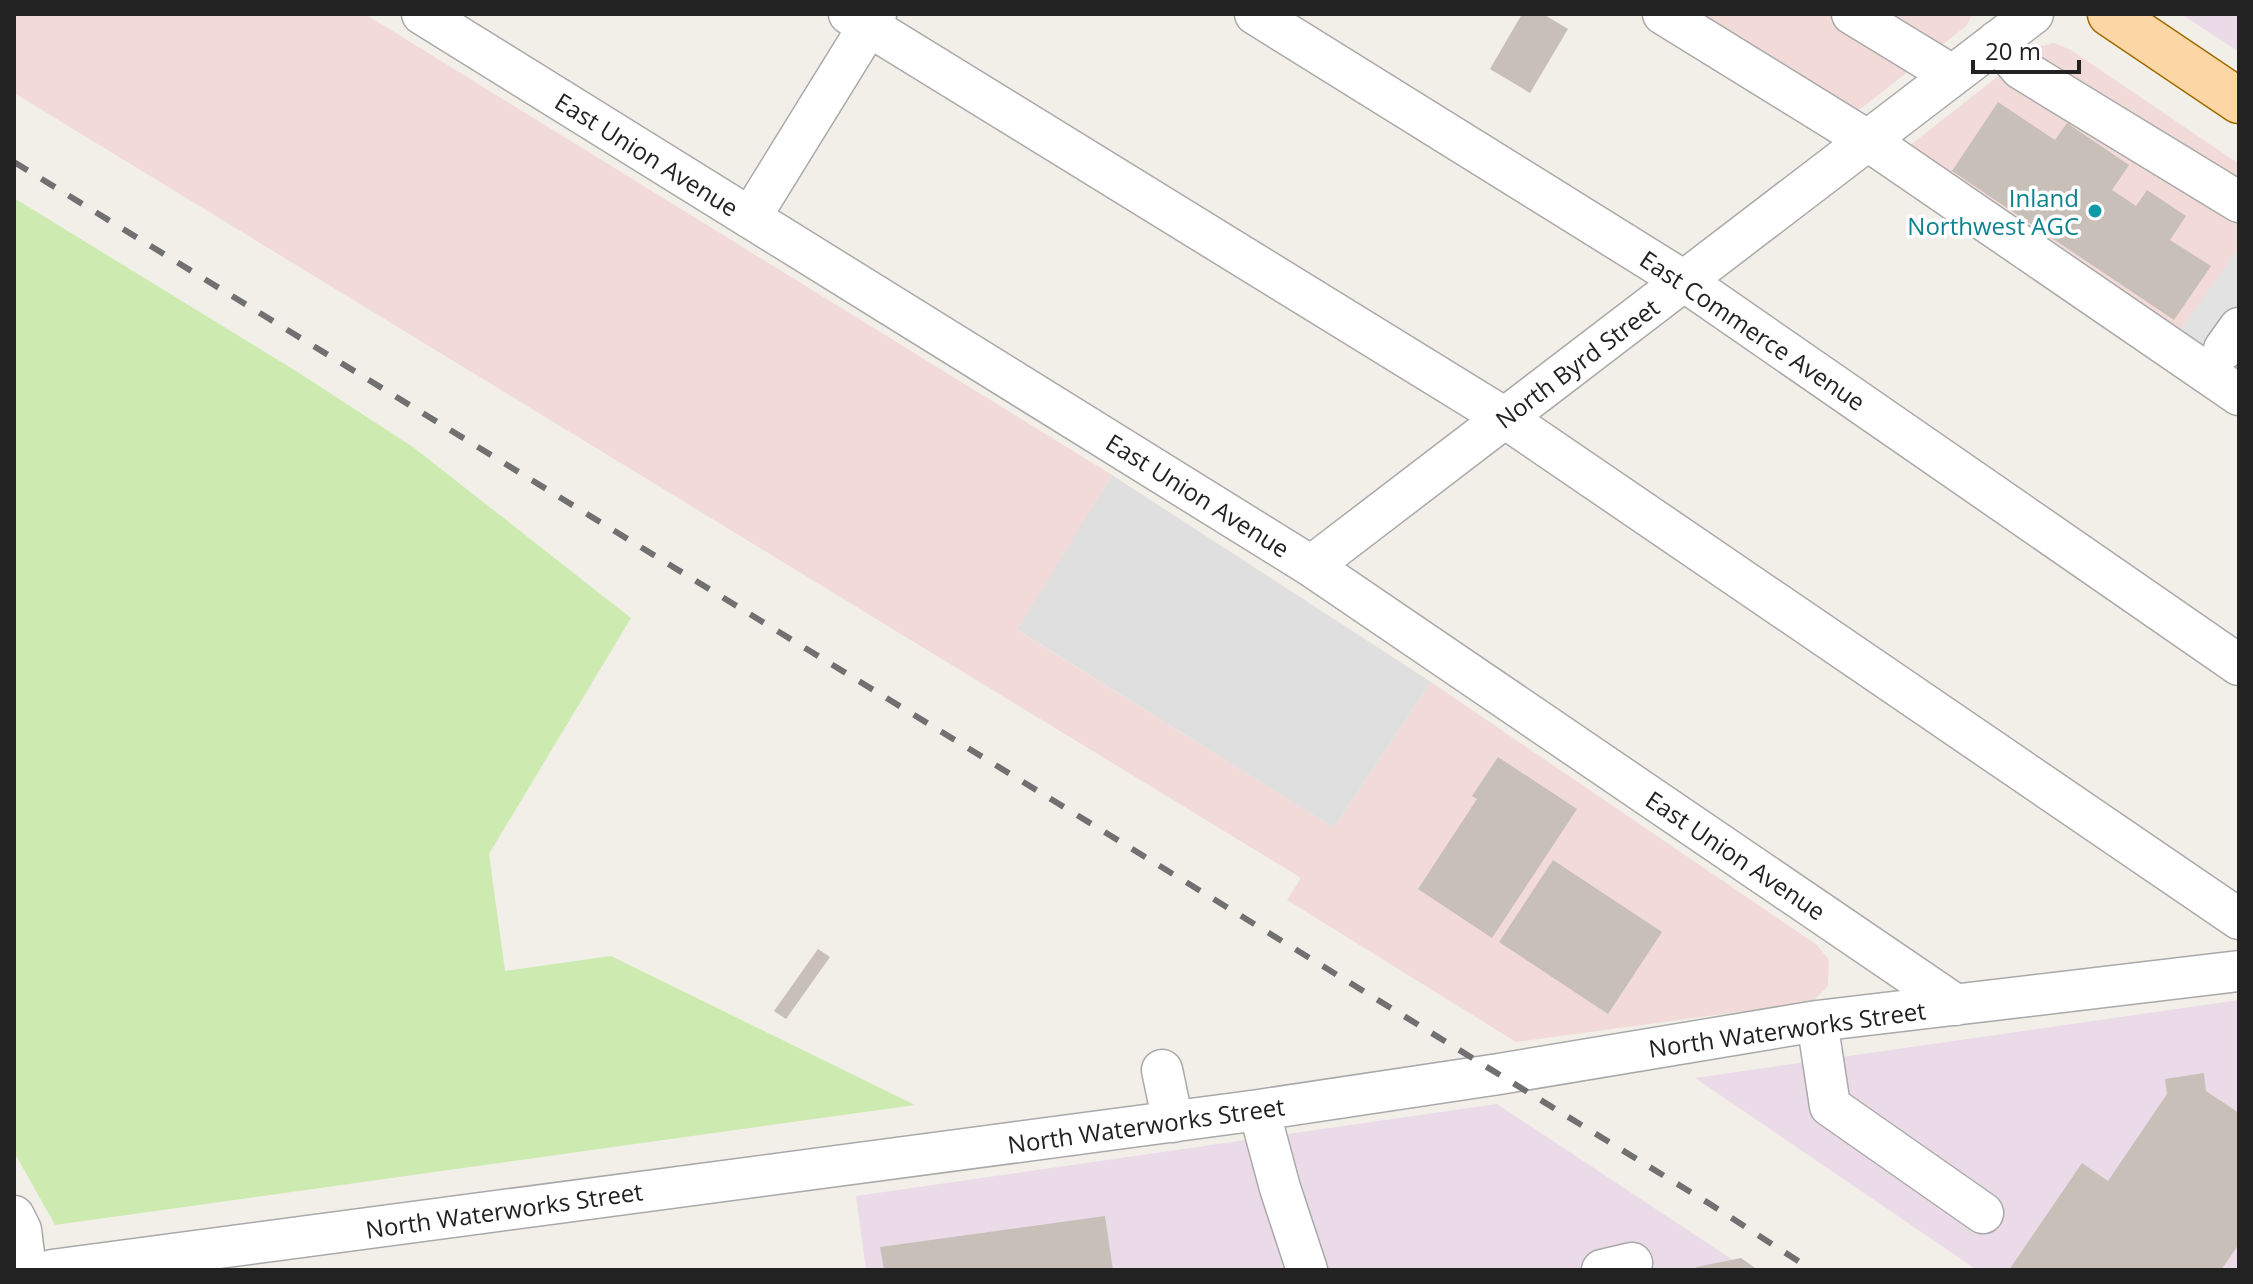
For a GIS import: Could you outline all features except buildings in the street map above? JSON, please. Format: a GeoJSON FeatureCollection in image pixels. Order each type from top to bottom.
{"type":"FeatureCollection","features":[{"type":"Feature","properties":{"kind":"main road"},"geometry":{"type":"LineString","coordinates":[[2110,14],[2239,101]]}},
{"type":"Feature","properties":{"kind":"street","name":"East Union Avenue"},"geometry":{"type":"LineString","coordinates":[[422,14],[1311,566],[1956,1005]]}},
{"type":"Feature","properties":{"kind":"street","name":"East Commerce Avenue"},"geometry":{"type":"LineString","coordinates":[[1255,14],[1684,281],[2239,665]]}},
{"type":"Feature","properties":{"kind":"street"},"geometry":{"type":"LineString","coordinates":[[1663,14],[1867,140],[2239,395]]}},
{"type":"Feature","properties":{"kind":"street"},"geometry":{"type":"LineString","coordinates":[[1852,14],[1952,75]]}},
{"type":"Feature","properties":{"kind":"street","name":"North Byrd Street"},"geometry":{"type":"LineString","coordinates":[[1311,566],[2033,14]]}},
{"type":"Feature","properties":{"kind":"street"},"geometry":{"type":"LineString","coordinates":[[750,218],[864,18],[1505,418],[2239,919]]}},
{"type":"Feature","properties":{"kind":"street"},"geometry":{"type":"LineString","coordinates":[[1997,41],[2021,69],[2239,202]]}},
{"type":"Feature","properties":{"kind":"street","name":"North Waterworks Street"},"geometry":{"type":"LineString","coordinates":[[52,1270],[1259,1110],[1817,1021],[2239,971]]}},
{"type":"Feature","properties":{"kind":"street"},"geometry":{"type":"LineString","coordinates":[[1817,1021],[1830,1106],[1983,1213]]}},
{"type":"Feature","properties":{"kind":"street"},"geometry":{"type":"LineString","coordinates":[[1162,1070],[1173,1122]]}},
{"type":"Feature","properties":{"kind":"street"},"geometry":{"type":"LineString","coordinates":[[1259,1110],[1307,1270]]}},
{"type":"Feature","properties":{"kind":"street"},"geometry":{"type":"LineString","coordinates":[[14,1216],[21,1230],[26,1270]]}},
{"type":"Feature","properties":{"kind":"shaded area"},"geometry":{"type":"Polygon","coordinates":[[[14,14],[365,14],[1112,475],[1017,630],[1334,828],[1431,682],[1817,945],[1829,960],[1828,986],[1815,999],[1797,1004],[1516,1042],[1287,900],[1301,878],[14,93],[14,14]]]}},
{"type":"Feature","properties":{"kind":"shaded area"},"geometry":{"type":"Polygon","coordinates":[[[1687,14],[1973,14],[1966,26],[1853,115],[1687,14]]]}},
{"type":"Feature","properties":{"kind":"shaded area"},"geometry":{"type":"Polygon","coordinates":[[[2181,14],[2239,14],[2239,52],[2181,14]]]}},
{"type":"Feature","properties":{"kind":"shaded area"},"geometry":{"type":"Polygon","coordinates":[[[2054,43],[2071,50],[2239,164],[2239,379],[1904,150],[2034,48],[2054,43]]]}},
{"type":"Feature","properties":{"kind":"shaded area"},"geometry":{"type":"Polygon","coordinates":[[[2239,248],[2239,374],[2180,330],[2239,248]]]}},
{"type":"Feature","properties":{"kind":"shaded area"},"geometry":{"type":"Polygon","coordinates":[[[1112,475],[1431,682],[1334,828],[1016,629],[1112,475]]]}},
{"type":"Feature","properties":{"kind":"shaded area"},"geometry":{"type":"Polygon","coordinates":[[[2239,1000],[2239,1270],[1977,1270],[1695,1078],[2239,1000]]]}},
{"type":"Feature","properties":{"kind":"shaded area"},"geometry":{"type":"Polygon","coordinates":[[[1497,1104],[1748,1270],[866,1270],[856,1196],[1497,1104]]]}},
{"type":"Feature","properties":{"kind":"green space"},"geometry":{"type":"Polygon","coordinates":[[[14,198],[296,371],[413,447],[631,618],[489,854],[505,971],[611,956],[915,1105],[55,1225],[14,1152],[14,198]]]}},
{"type":"Feature","properties":{"kind":"railway"},"geometry":{"type":"LineString","coordinates":[[14,162],[1710,1204],[1812,1270]]}},
{"type":"Feature","properties":{"kind":"place","name":"Inland Northwest AGC"},"geometry":{"type":"Point","coordinates":[2095,211]}}]}
